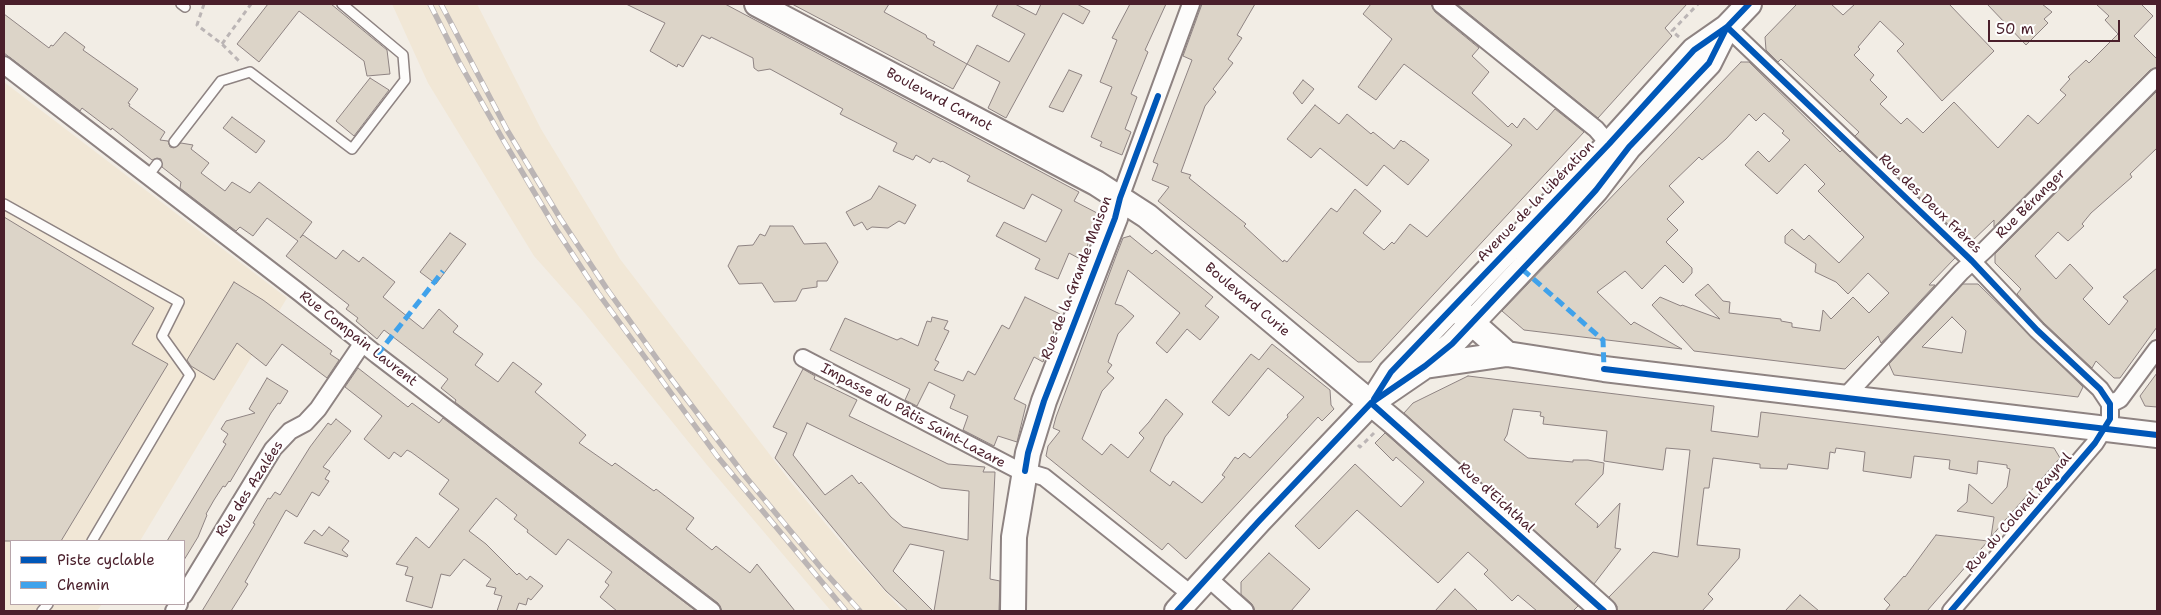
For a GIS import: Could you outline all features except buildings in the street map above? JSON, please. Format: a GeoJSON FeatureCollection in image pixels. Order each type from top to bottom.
{"type":"FeatureCollection","features":[{"type":"Feature","properties":{"kind":"main road","name":"Boulevard Carnot"},"geometry":{"type":"LineString","coordinates":[[757,4],[1096,183],[1120,198]]}},
{"type":"Feature","properties":{"kind":"main road","name":"Avenue de la Libération"},"geometry":{"type":"LineString","coordinates":[[1372,403],[1391,372],[1609,144],[1694,50],[1727,27],[1749,4]]}},
{"type":"Feature","properties":{"kind":"main road","name":"Avenue de la Libération"},"geometry":{"type":"LineString","coordinates":[[1372,403],[1425,366],[1452,344],[1480,330],[1629,147],[1709,63],[1727,27]]}},
{"type":"Feature","properties":{"kind":"main road","name":"Boulevard Curie"},"geometry":{"type":"LineString","coordinates":[[1120,198],[1147,216],[1372,403]]}},
{"type":"Feature","properties":{"kind":"main road","name":"Rue de la Grande Maison"},"geometry":{"type":"LineString","coordinates":[[1012,611],[1014,538],[1028,453],[1044,401],[1115,218],[1120,198]]}},
{"type":"Feature","properties":{"kind":"main road"},"geometry":{"type":"LineString","coordinates":[[1454,306],[1507,354]]}},
{"type":"Feature","properties":{"kind":"main road"},"geometry":{"type":"LineString","coordinates":[[1425,366],[1507,354],[1613,370],[2157,436]]}},
{"type":"Feature","properties":{"kind":"main road"},"geometry":{"type":"LineString","coordinates":[[1192,595],[1372,403]]}},
{"type":"Feature","properties":{"kind":"main road","name":"Rue d'Eichthal"},"geometry":{"type":"LineString","coordinates":[[1372,403],[1604,611]]}},
{"type":"Feature","properties":{"kind":"street","name":"Rue de la Grande Maison"},"geometry":{"type":"LineString","coordinates":[[1120,198],[1191,4]]}},
{"type":"Feature","properties":{"kind":"street"},"geometry":{"type":"LineString","coordinates":[[1440,4],[1596,128],[1609,144]]}},
{"type":"Feature","properties":{"kind":"street","name":"Rue des Deux Frères"},"geometry":{"type":"LineString","coordinates":[[1727,27],[1972,261],[2037,330],[2100,389],[2110,404]]}},
{"type":"Feature","properties":{"kind":"street","name":"Rue Compain Laurent"},"geometry":{"type":"LineString","coordinates":[[4,65],[152,170],[362,344],[712,611]]}},
{"type":"Feature","properties":{"kind":"street","name":"Rue Béranger"},"geometry":{"type":"LineString","coordinates":[[1845,397],[1972,261],[2157,77]]}},
{"type":"Feature","properties":{"kind":"street","name":"Rue des Azalées"},"geometry":{"type":"LineString","coordinates":[[185,594],[273,449],[290,431],[305,422],[318,409],[362,344]]}},
{"type":"Feature","properties":{"kind":"street"},"geometry":{"type":"LineString","coordinates":[[2104,429],[2110,419],[2110,404],[2120,399],[2157,349]]}},
{"type":"Feature","properties":{"kind":"street","name":"Impasse du Pâtis Saint-Lazare"},"geometry":{"type":"LineString","coordinates":[[802,358],[1014,468],[1044,477],[1192,595],[1245,611]]}},
{"type":"Feature","properties":{"kind":"street","name":"Rue du Colonel Raynal"},"geometry":{"type":"LineString","coordinates":[[1951,611],[2070,473],[2104,429]]}},
{"type":"Feature","properties":{"kind":"lane"},"geometry":{"type":"LineString","coordinates":[[174,142],[221,81],[250,72],[352,149],[405,80],[403,55],[342,4]]}},
{"type":"Feature","properties":{"kind":"lane"},"geometry":{"type":"LineString","coordinates":[[4,204],[179,302],[162,336],[190,375],[93,540]]}},
{"type":"Feature","properties":{"kind":"path"},"geometry":{"type":"LineString","coordinates":[[204,4],[197,25],[222,44],[250,72]]}},
{"type":"Feature","properties":{"kind":"path"},"geometry":{"type":"LineString","coordinates":[[222,44],[251,4]]}},
{"type":"Feature","properties":{"kind":"path"},"geometry":{"type":"LineString","coordinates":[[1683,40],[1672,31],[1698,4]]}},
{"type":"Feature","properties":{"kind":"shaded area"},"geometry":{"type":"Polygon","coordinates":[[[392,4],[477,4],[541,129],[620,259],[790,481],[850,553],[903,611],[831,611],[707,465],[582,310],[534,256],[428,83],[392,4]]]}},
{"type":"Feature","properties":{"kind":"shaded area"},"geometry":{"type":"Polygon","coordinates":[[[4,82],[287,298],[141,540],[10,540],[10,605],[101,605],[97,611],[4,611],[4,82]]]}},
{"type":"Feature","properties":{"kind":"railway"},"geometry":{"type":"LineString","coordinates":[[430,4],[459,62],[502,138],[556,229],[598,293],[717,456],[846,611]]}},
{"type":"Feature","properties":{"kind":"railway"},"geometry":{"type":"LineString","coordinates":[[441,4],[507,130],[560,218],[607,289],[670,377],[745,476],[822,569],[860,611]]}},
{"type":"Feature","properties":{"kind":"marked path"},"geometry":{"type":"LineString","coordinates":[[1522,269],[1603,340],[1604,369]]}},
{"type":"Feature","properties":{"kind":"marked path"},"geometry":{"type":"LineString","coordinates":[[377,355],[443,271]]}},
{"type":"Feature","properties":{"kind":"cycle path"},"geometry":{"type":"LineString","coordinates":[[1374,399],[1391,372],[1609,144],[1694,50],[1727,27],[1749,4]]}},
{"type":"Feature","properties":{"kind":"cycle path"},"geometry":{"type":"LineString","coordinates":[[1727,27],[1972,261],[2037,330],[2100,389],[2110,404],[2110,419],[2095,443],[1951,611]]}},
{"type":"Feature","properties":{"kind":"cycle path"},"geometry":{"type":"LineString","coordinates":[[1177,611],[1371,403],[1425,366],[1452,344],[1568,221],[1596,190],[1629,147],[1709,63],[1727,27]]}},
{"type":"Feature","properties":{"kind":"cycle path"},"geometry":{"type":"LineString","coordinates":[[1025,471],[1028,453],[1044,401],[1115,218],[1120,198],[1158,96]]}},
{"type":"Feature","properties":{"kind":"cycle path"},"geometry":{"type":"LineString","coordinates":[[1604,369],[2157,435]]}},
{"type":"Feature","properties":{"kind":"cycle path"},"geometry":{"type":"LineString","coordinates":[[1371,403],[1604,611]]}}]}
